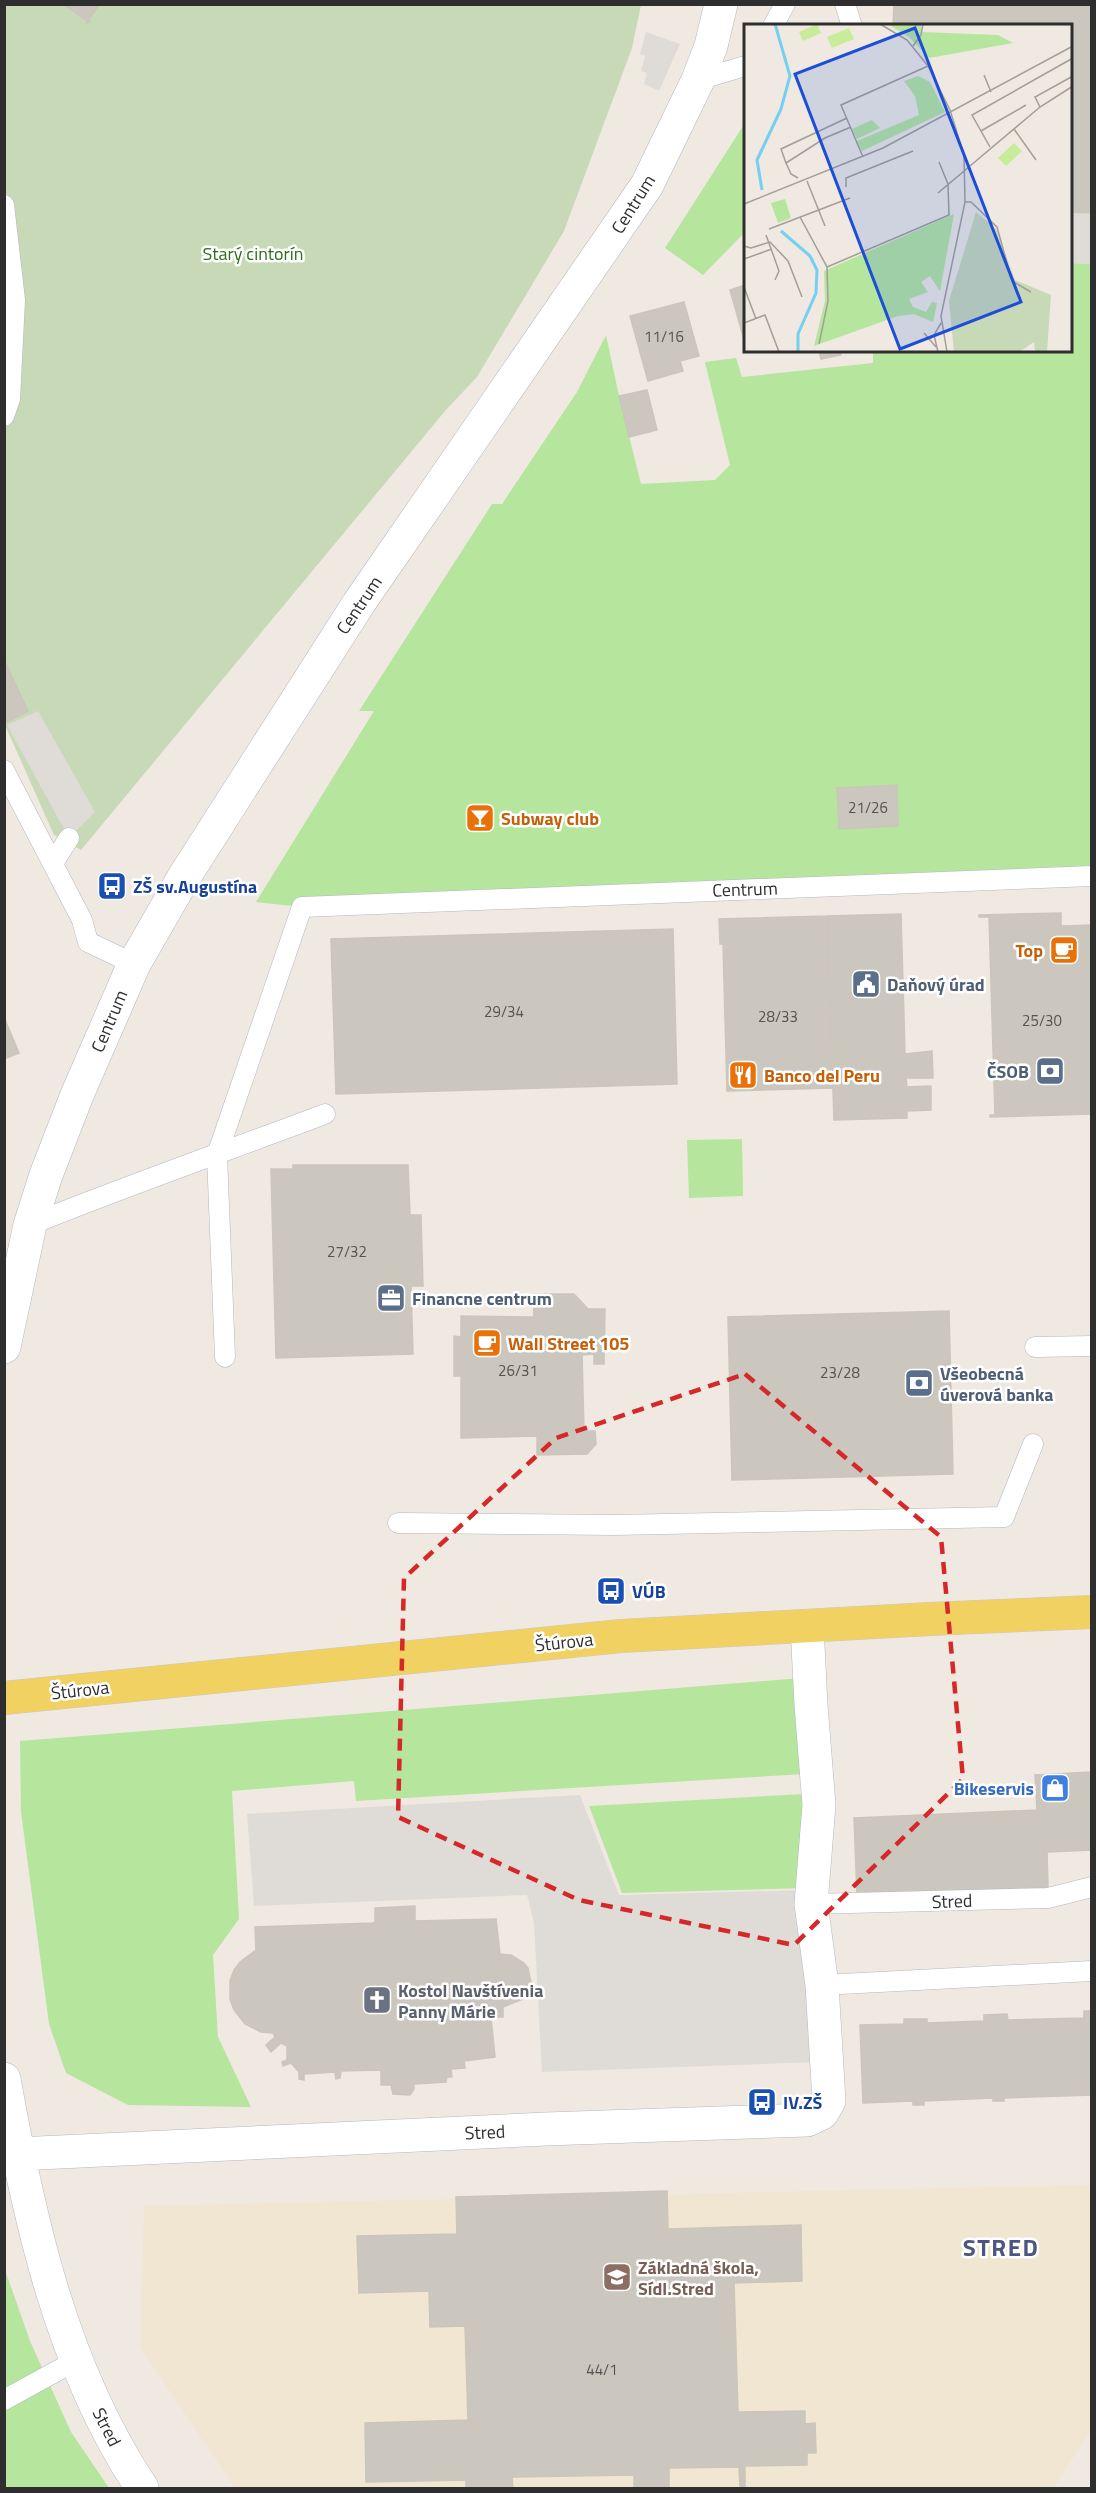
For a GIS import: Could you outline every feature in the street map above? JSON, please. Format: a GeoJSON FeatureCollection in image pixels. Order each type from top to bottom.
{"type":"FeatureCollection","features":[{"type":"Feature","properties":{"kind":"main road","name":"Štúrova"},"geometry":{"type":"LineString","coordinates":[[4,1698],[621,1636],[1092,1612]]}},
{"type":"Feature","properties":{"kind":"street","name":"Centrum"},"geometry":{"type":"LineString","coordinates":[[4,1347],[17,1230],[46,1175],[77,1095],[134,964],[184,877],[359,603],[647,185],[698,80],[711,46],[722,4]]}},
{"type":"Feature","properties":{"kind":"street","name":"Stred"},"geometry":{"type":"LineString","coordinates":[[17,2154],[807,2120],[822,2113],[829,2101],[822,1986],[811,1905],[819,1805],[807,1626]]}},
{"type":"Feature","properties":{"kind":"street","name":"Stred"},"geometry":{"type":"LineString","coordinates":[[4,2079],[17,2154],[46,2270],[77,2360],[101,2419],[142,2488]]}},
{"type":"Feature","properties":{"kind":"lane"},"geometry":{"type":"LineString","coordinates":[[774,24],[785,4]]}},
{"type":"Feature","properties":{"kind":"lane"},"geometry":{"type":"LineString","coordinates":[[845,4],[851,24]]}},
{"type":"Feature","properties":{"kind":"lane"},"geometry":{"type":"LineString","coordinates":[[698,80],[744,66]]}},
{"type":"Feature","properties":{"kind":"lane"},"geometry":{"type":"LineString","coordinates":[[4,204],[15,300],[10,399],[4,416]]}},
{"type":"Feature","properties":{"kind":"lane"},"geometry":{"type":"LineString","coordinates":[[4,770],[82,920],[88,942],[134,964]]}},
{"type":"Feature","properties":{"kind":"lane"},"geometry":{"type":"LineString","coordinates":[[53,863],[69,838]]}},
{"type":"Feature","properties":{"kind":"lane","name":"Centrum"},"geometry":{"type":"LineString","coordinates":[[225,1357],[217,1155],[302,907],[1092,876]]}},
{"type":"Feature","properties":{"kind":"lane"},"geometry":{"type":"LineString","coordinates":[[17,1230],[125,1187],[325,1114]]}},
{"type":"Feature","properties":{"kind":"lane"},"geometry":{"type":"LineString","coordinates":[[1035,1347],[1092,1346]]}},
{"type":"Feature","properties":{"kind":"lane"},"geometry":{"type":"LineString","coordinates":[[398,1523],[615,1526],[1004,1518],[1033,1444]]}},
{"type":"Feature","properties":{"kind":"lane","name":"Stred"},"geometry":{"type":"LineString","coordinates":[[811,1905],[1048,1898],[1092,1887]]}},
{"type":"Feature","properties":{"kind":"lane"},"geometry":{"type":"LineString","coordinates":[[822,1986],[1092,1971]]}},
{"type":"Feature","properties":{"kind":"lane"},"geometry":{"type":"LineString","coordinates":[[4,2400],[77,2360]]}},
{"type":"Feature","properties":{"kind":"highlighted area"},"geometry":{"type":"Polygon","coordinates":[[[745,1374],[941,1537],[963,1779],[794,1945],[579,1900],[398,1817],[404,1578],[556,1438],[745,1374]]]}},
{"type":"Feature","properties":{"kind":"shaded area"},"geometry":{"type":"Polygon","coordinates":[[[646,32],[680,44],[659,91],[644,84],[647,73],[641,71],[645,56],[640,54],[646,32]]]}},
{"type":"Feature","properties":{"kind":"shaded area"},"geometry":{"type":"Polygon","coordinates":[[[1072,212],[1091,213],[1091,264],[1072,263],[1072,212]]]}},
{"type":"Feature","properties":{"kind":"shaded area"},"geometry":{"type":"Polygon","coordinates":[[[38,711],[95,812],[69,838],[7,725],[38,711]]]}},
{"type":"Feature","properties":{"kind":"shaded area"},"geometry":{"type":"Polygon","coordinates":[[[580,1795],[619,1895],[806,1890],[819,2062],[542,2072],[534,1923],[527,1895],[254,1906],[247,1814],[580,1795]]]}},
{"type":"Feature","properties":{"kind":"shaded area","name":"Základná škola, Sídl.Stred"},"geometry":{"type":"Polygon","coordinates":[[[1091,2185],[1091,2431],[1053,2488],[235,2488],[141,2348],[144,2206],[1091,2185]]]}},
{"type":"Feature","properties":{"kind":"green space","name":"Starý cintorín"},"geometry":{"type":"Polygon","coordinates":[[[4,5],[641,5],[632,48],[564,231],[477,377],[445,411],[81,850],[54,835],[5,725],[4,5]]]}},
{"type":"Feature","properties":{"kind":"green space"},"geometry":{"type":"Polygon","coordinates":[[[744,125],[744,233],[703,275],[665,248],[744,125]]]}},
{"type":"Feature","properties":{"kind":"green space"},"geometry":{"type":"Polygon","coordinates":[[[1072,263],[1091,264],[1091,876],[302,907],[256,902],[374,711],[359,711],[492,504],[502,504],[577,392],[606,335],[641,484],[715,480],[730,465],[705,362],[736,358],[742,377],[873,363],[873,352],[1072,352],[1072,263]]]}},
{"type":"Feature","properties":{"kind":"green space"},"geometry":{"type":"Polygon","coordinates":[[[742,1139],[743,1196],[689,1198],[687,1140],[742,1139]]]}},
{"type":"Feature","properties":{"kind":"green space"},"geometry":{"type":"Polygon","coordinates":[[[801,1678],[805,1774],[356,1801],[354,1781],[232,1791],[239,1919],[213,1955],[218,2037],[251,2107],[128,2105],[66,2073],[49,2024],[21,1812],[20,1741],[801,1678]]]}},
{"type":"Feature","properties":{"kind":"green space"},"geometry":{"type":"Polygon","coordinates":[[[804,1794],[806,1888],[622,1893],[589,1806],[804,1794]]]}},
{"type":"Feature","properties":{"kind":"green space"},"geometry":{"type":"Polygon","coordinates":[[[4,2267],[30,2341],[71,2432],[109,2488],[5,2488],[4,2267]]]}},
{"type":"Feature","properties":{"kind":"building"},"geometry":{"type":"Polygon","coordinates":[[[63,4],[100,4],[89,19],[90,22],[87,23],[63,4]]]}},
{"type":"Feature","properties":{"kind":"building"},"geometry":{"type":"Polygon","coordinates":[[[894,4],[1092,4],[1092,213],[1072,212],[1072,24],[893,24],[894,4]]]}},
{"type":"Feature","properties":{"kind":"building"},"geometry":{"type":"Polygon","coordinates":[[[744,285],[744,339],[730,290],[744,285]]]}},
{"type":"Feature","properties":{"kind":"building"},"geometry":{"type":"Polygon","coordinates":[[[684,302],[699,356],[680,361],[683,371],[648,381],[630,316],[684,302]]]}},
{"type":"Feature","properties":{"kind":"building"},"geometry":{"type":"Polygon","coordinates":[[[819,352],[840,352],[841,355],[821,359],[819,352]]]}},
{"type":"Feature","properties":{"kind":"building"},"geometry":{"type":"Polygon","coordinates":[[[647,390],[657,430],[629,437],[619,396],[647,390]]]}},
{"type":"Feature","properties":{"kind":"building"},"geometry":{"type":"Polygon","coordinates":[[[4,660],[28,711],[5,723],[4,723],[4,660]]]}},
{"type":"Feature","properties":{"kind":"building"},"geometry":{"type":"Polygon","coordinates":[[[897,785],[898,826],[839,829],[837,788],[897,785]]]}},
{"type":"Feature","properties":{"kind":"building"},"geometry":{"type":"Polygon","coordinates":[[[1061,913],[1061,926],[1092,925],[1092,1114],[990,1117],[990,1115],[995,1115],[989,917],[979,917],[979,915],[1061,913]]]}},
{"type":"Feature","properties":{"kind":"building","name":"Daňový úrad"},"geometry":{"type":"Polygon","coordinates":[[[901,914],[905,1054],[932,1051],[933,1078],[906,1078],[907,1087],[931,1086],[931,1110],[907,1111],[907,1118],[834,1120],[827,916],[901,914]]]}},
{"type":"Feature","properties":{"kind":"building"},"geometry":{"type":"Polygon","coordinates":[[[827,916],[833,1088],[727,1091],[723,944],[720,944],[719,919],[827,916]]]}},
{"type":"Feature","properties":{"kind":"building"},"geometry":{"type":"Polygon","coordinates":[[[673,929],[677,1084],[336,1094],[331,939],[673,929]]]}},
{"type":"Feature","properties":{"kind":"building"},"geometry":{"type":"Polygon","coordinates":[[[4,1017],[19,1053],[4,1059],[4,1017]]]}},
{"type":"Feature","properties":{"kind":"building"},"geometry":{"type":"Polygon","coordinates":[[[293,1165],[408,1165],[410,1215],[421,1215],[423,1286],[411,1286],[413,1354],[276,1358],[271,1169],[293,1169],[293,1165]]]}},
{"type":"Feature","properties":{"kind":"building"},"geometry":{"type":"Polygon","coordinates":[[[533,1294],[574,1294],[588,1309],[605,1309],[604,1364],[594,1364],[594,1354],[582,1355],[584,1431],[595,1431],[596,1444],[587,1454],[537,1455],[537,1436],[461,1438],[461,1376],[454,1376],[454,1336],[461,1337],[461,1316],[534,1317],[533,1294]]]}},
{"type":"Feature","properties":{"kind":"building"},"geometry":{"type":"Polygon","coordinates":[[[949,1311],[953,1474],[732,1480],[728,1317],[949,1311]]]}},
{"type":"Feature","properties":{"kind":"building"},"geometry":{"type":"Polygon","coordinates":[[[1092,1772],[1092,1850],[1047,1852],[1048,1887],[857,1895],[854,1818],[1037,1810],[1035,1775],[1092,1772]]]}},
{"type":"Feature","properties":{"kind":"building","name":"Kostol Navštívenia Panny Márie"},"geometry":{"type":"Polygon","coordinates":[[[415,1906],[415,1921],[496,1919],[500,1954],[511,1955],[528,1968],[531,1983],[526,1998],[503,2007],[503,2017],[491,2017],[495,2057],[464,2061],[465,2068],[451,2069],[452,2077],[447,2077],[446,2082],[414,2084],[410,2095],[393,2094],[391,2085],[381,2085],[381,2070],[341,2071],[340,2078],[336,2079],[335,2072],[304,2074],[304,2080],[299,2079],[299,2072],[291,2063],[283,2066],[282,2062],[287,2060],[287,2046],[281,2043],[271,2052],[266,2045],[275,2037],[273,2033],[261,2032],[245,2024],[234,2010],[230,1999],[230,1981],[240,1962],[256,1950],[255,1927],[373,1923],[375,1922],[375,1908],[415,1906]]]}},
{"type":"Feature","properties":{"kind":"building"},"geometry":{"type":"Polygon","coordinates":[[[1084,2011],[1092,2011],[1092,2095],[1004,2098],[1004,2101],[993,2101],[993,2098],[924,2101],[924,2105],[913,2105],[913,2101],[863,2103],[860,2025],[904,2024],[904,2019],[927,2019],[927,2023],[984,2021],[984,2015],[1007,2014],[1008,2020],[1084,2018],[1084,2011]]]}},
{"type":"Feature","properties":{"kind":"building"},"geometry":{"type":"Polygon","coordinates":[[[667,2191],[668,2229],[801,2225],[802,2281],[734,2283],[738,2412],[805,2411],[805,2424],[815,2423],[816,2453],[807,2453],[807,2465],[745,2466],[745,2488],[740,2488],[739,2467],[669,2468],[669,2488],[634,2488],[634,2475],[512,2477],[513,2488],[466,2488],[466,2480],[366,2482],[365,2423],[468,2420],[465,2326],[430,2327],[429,2291],[359,2293],[357,2236],[457,2234],[456,2197],[667,2191]]]}},
{"type":"Feature","properties":{"kind":"place","name":"Subway club"},"geometry":{"type":"Point","coordinates":[480,818]}},
{"type":"Feature","properties":{"kind":"place","name":"ZŠ sv.Augustína"},"geometry":{"type":"Point","coordinates":[112,886]}},
{"type":"Feature","properties":{"kind":"place","name":"Top"},"geometry":{"type":"Point","coordinates":[1064,950]}},
{"type":"Feature","properties":{"kind":"place","name":"Daňový úrad"},"geometry":{"type":"Point","coordinates":[866,984]}},
{"type":"Feature","properties":{"kind":"place","name":"ČSOB"},"geometry":{"type":"Point","coordinates":[1050,1071]}},
{"type":"Feature","properties":{"kind":"place","name":"Banco del Peru"},"geometry":{"type":"Point","coordinates":[743,1075]}},
{"type":"Feature","properties":{"kind":"place","name":"Financne centrum"},"geometry":{"type":"Point","coordinates":[391,1298]}},
{"type":"Feature","properties":{"kind":"place","name":"Wall Street 105"},"geometry":{"type":"Point","coordinates":[487,1343]}},
{"type":"Feature","properties":{"kind":"place","name":"Všeobecná úverová banka"},"geometry":{"type":"Point","coordinates":[919,1383]}},
{"type":"Feature","properties":{"kind":"place","name":"VÚB"},"geometry":{"type":"Point","coordinates":[611,1591]}},
{"type":"Feature","properties":{"kind":"place","name":"Bikeservis"},"geometry":{"type":"Point","coordinates":[1055,1788]}},
{"type":"Feature","properties":{"kind":"place","name":"Kostol Navštívenia Panny Márie"},"geometry":{"type":"Point","coordinates":[377,2000]}},
{"type":"Feature","properties":{"kind":"place","name":"IV.ZŠ"},"geometry":{"type":"Point","coordinates":[762,2102]}},
{"type":"Feature","properties":{"kind":"place","name":"Základná škola, Sídl.Stred"},"geometry":{"type":"Point","coordinates":[617,2277]}},
{"type":"Feature","properties":{"kind":"district","name":"STRED"},"geometry":{"type":"Point","coordinates":[1001,2247]}}]}
